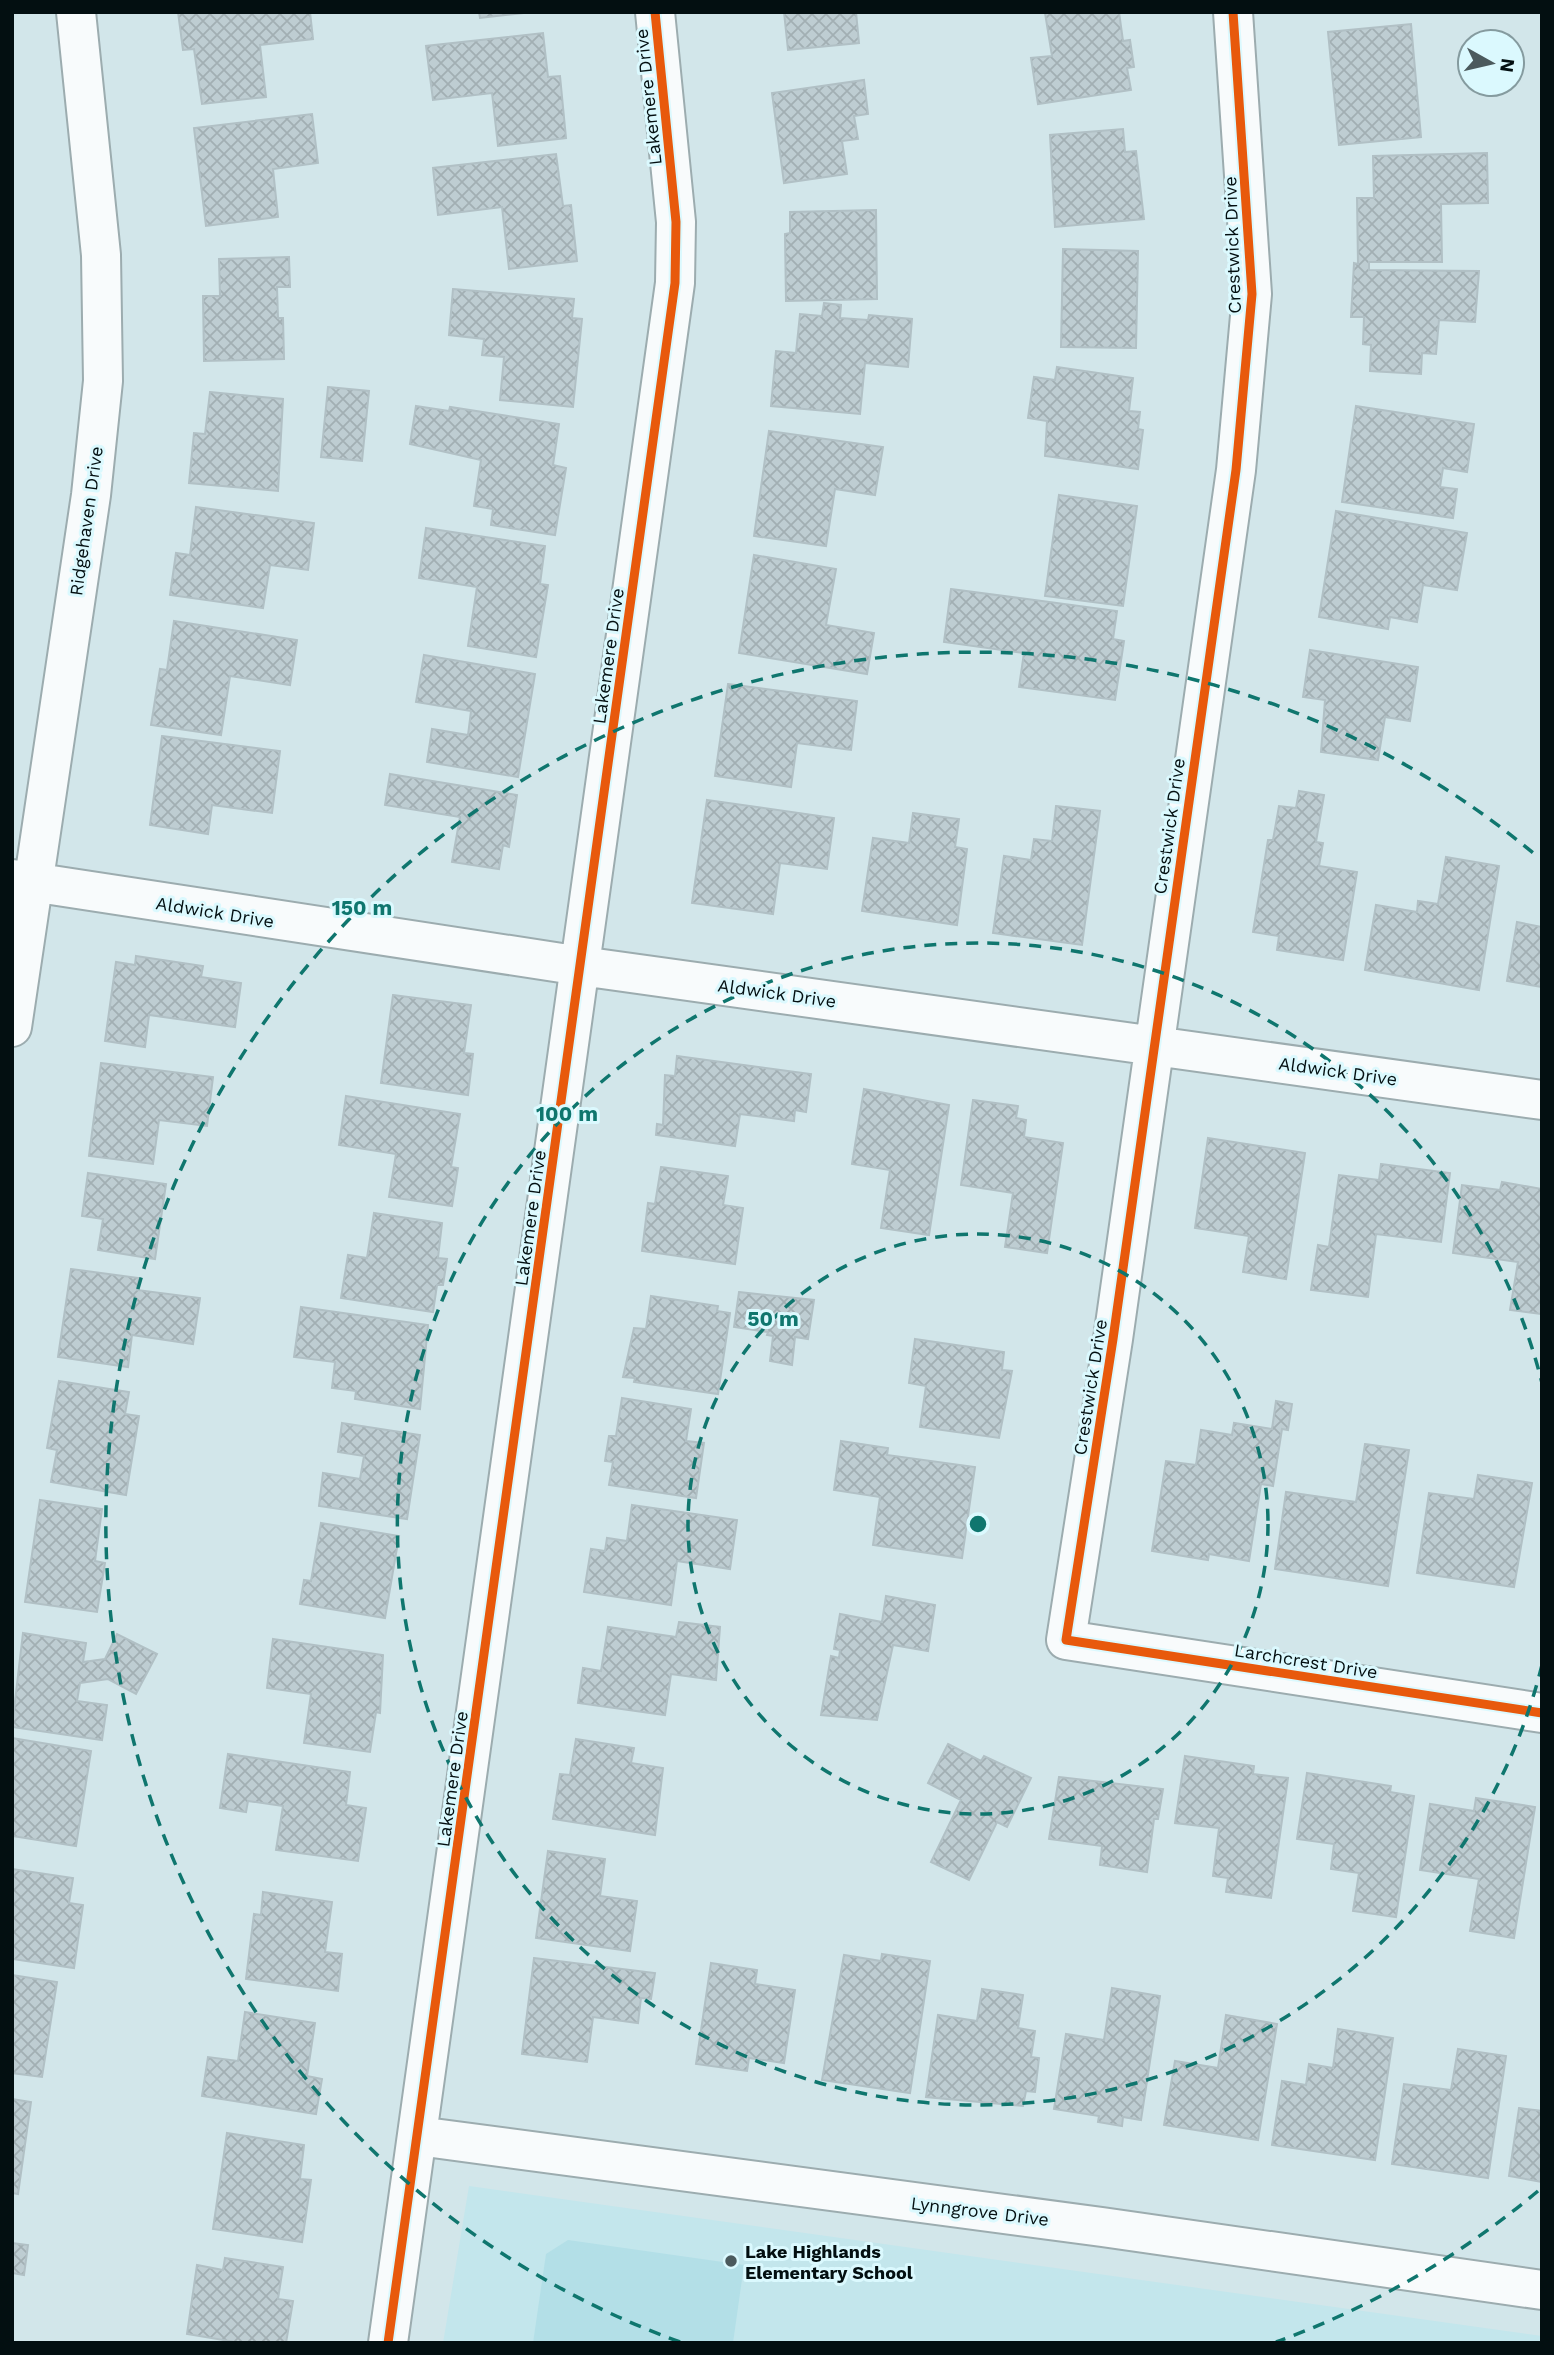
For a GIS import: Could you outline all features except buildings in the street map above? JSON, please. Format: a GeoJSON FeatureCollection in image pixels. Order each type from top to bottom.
{"type":"FeatureCollection","features":[{"type":"Feature","properties":{"kind":"street","name":"Ridgehaven Drive"},"geometry":{"type":"LineString","coordinates":[[12,1027],[23,881],[91,495],[103,381],[101,255],[76,12]]}},
{"type":"Feature","properties":{"kind":"street","name":"Lakemere Drive"},"geometry":{"type":"LineString","coordinates":[[388,2343],[676,283],[676,222],[655,12]]}},
{"type":"Feature","properties":{"kind":"street","name":"Crestwick Drive"},"geometry":{"type":"LineString","coordinates":[[1066,1640],[1113,1339],[1236,470],[1252,294],[1233,12]]}},
{"type":"Feature","properties":{"kind":"street","name":"Aldwick Drive"},"geometry":{"type":"LineString","coordinates":[[23,881],[581,966],[1542,1100]]}},
{"type":"Feature","properties":{"kind":"street","name":"Larchcrest Drive"},"geometry":{"type":"LineString","coordinates":[[1066,1640],[1542,1713]]}},
{"type":"Feature","properties":{"kind":"street","name":"Lynngrove Drive"},"geometry":{"type":"LineString","coordinates":[[418,2136],[1102,2227],[1542,2290]]}},
{"type":"Feature","properties":{"kind":"shaded area","name":"Lake Highlands Elementary School"},"geometry":{"type":"Polygon","coordinates":[[[469,2186],[1542,2336],[1542,2343],[443,2343],[469,2186]]]}},
{"type":"Feature","properties":{"kind":"shaded area"},"geometry":{"type":"Polygon","coordinates":[[[568,2240],[744,2265],[733,2343],[533,2343],[546,2254],[568,2240]]]}},
{"type":"Feature","properties":{"kind":"cycle path"},"geometry":{"type":"LineString","coordinates":[[388,2343],[675,283],[676,222],[655,12]]}},
{"type":"Feature","properties":{"kind":"cycle path"},"geometry":{"type":"LineString","coordinates":[[1233,12],[1252,294],[1236,470],[1113,1339],[1066,1640],[1542,1713]]}},
{"type":"Feature","properties":{"kind":"place","name":"Lake Highlands Elementary School"},"geometry":{"type":"Point","coordinates":[731,2261]}}]}
